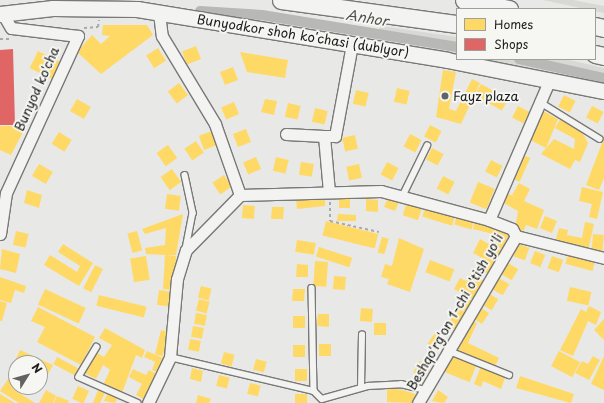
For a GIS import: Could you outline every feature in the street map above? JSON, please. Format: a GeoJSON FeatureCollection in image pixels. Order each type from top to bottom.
{"type":"FeatureCollection","features":[{"type":"Feature","properties":{"kind":"main road"},"geometry":{"type":"LineString","coordinates":[[281,0],[456,24]]}},
{"type":"Feature","properties":{"kind":"main road"},"geometry":{"type":"LineString","coordinates":[[464,0],[504,8]]}},
{"type":"Feature","properties":{"kind":"street","name":"Bunyodkor shoh koʻchasi (dublyor)"},"geometry":{"type":"LineString","coordinates":[[2,14],[53,8],[137,8],[550,79],[604,91]]}},
{"type":"Feature","properties":{"kind":"street"},"geometry":{"type":"LineString","coordinates":[[160,13],[162,36],[215,124],[240,195]]}},
{"type":"Feature","properties":{"kind":"street","name":"Bunyod ko'cha"},"geometry":{"type":"LineString","coordinates":[[0,234],[6,193],[78,36],[11,28],[2,14]]}},
{"type":"Feature","properties":{"kind":"street"},"geometry":{"type":"LineString","coordinates":[[286,134],[335,136],[352,44]]}},
{"type":"Feature","properties":{"kind":"street"},"geometry":{"type":"LineString","coordinates":[[489,220],[550,79]]}},
{"type":"Feature","properties":{"kind":"street"},"geometry":{"type":"LineString","coordinates":[[324,136],[330,192]]}},
{"type":"Feature","properties":{"kind":"street"},"geometry":{"type":"LineString","coordinates":[[148,403],[170,357],[177,279],[186,250],[240,195],[381,191],[489,220],[512,229],[516,236],[604,258]]}},
{"type":"Feature","properties":{"kind":"street","name":"Beshqo'rg'on 1-chi o'tish yo'li"},"geometry":{"type":"LineString","coordinates":[[418,403],[447,350],[516,236]]}},
{"type":"Feature","properties":{"kind":"lane"},"geometry":{"type":"LineString","coordinates":[[540,102],[600,139]]}},
{"type":"Feature","properties":{"kind":"lane"},"geometry":{"type":"LineString","coordinates":[[402,197],[427,146]]}},
{"type":"Feature","properties":{"kind":"lane"},"geometry":{"type":"LineString","coordinates":[[185,175],[193,212],[186,250]]}},
{"type":"Feature","properties":{"kind":"lane"},"geometry":{"type":"LineString","coordinates":[[312,288],[314,391]]}},
{"type":"Feature","properties":{"kind":"lane"},"geometry":{"type":"LineString","coordinates":[[361,387],[362,335]]}},
{"type":"Feature","properties":{"kind":"lane"},"geometry":{"type":"LineString","coordinates":[[97,347],[79,377],[138,403]]}},
{"type":"Feature","properties":{"kind":"lane"},"geometry":{"type":"LineString","coordinates":[[447,350],[509,375]]}},
{"type":"Feature","properties":{"kind":"lane"},"geometry":{"type":"LineString","coordinates":[[170,357],[314,391],[322,399],[361,387],[401,384],[425,390]]}},
{"type":"Feature","properties":{"kind":"path"},"geometry":{"type":"LineString","coordinates":[[98,27],[99,20]]}},
{"type":"Feature","properties":{"kind":"path"},"geometry":{"type":"LineString","coordinates":[[330,192],[330,221],[379,232]]}},
{"type":"Feature","properties":{"kind":"shaded area"},"geometry":{"type":"Polygon","coordinates":[[[543,0],[573,0],[604,6],[604,13],[596,11],[596,8],[581,8],[543,0]]]}},
{"type":"Feature","properties":{"kind":"shaded area"},"geometry":{"type":"Polygon","coordinates":[[[213,13],[376,33],[381,26],[456,37],[456,55],[213,13]]]}},
{"type":"Feature","properties":{"kind":"shaded area"},"geometry":{"type":"Polygon","coordinates":[[[483,60],[569,60],[604,68],[604,84],[483,60]]]}},
{"type":"Feature","properties":{"kind":"building: Homes"},"geometry":{"type":"Polygon","coordinates":[[[103,25],[147,25],[153,35],[101,74],[77,52],[92,35],[101,44],[110,36],[102,35],[103,25]]]}},
{"type":"Feature","properties":{"kind":"building: Homes"},"geometry":{"type":"Polygon","coordinates":[[[196,46],[201,59],[187,64],[182,51],[196,46]]]}},
{"type":"Feature","properties":{"kind":"building: Homes"},"geometry":{"type":"Polygon","coordinates":[[[158,48],[166,61],[154,68],[146,55],[158,48]]]}},
{"type":"Feature","properties":{"kind":"building: Homes"},"geometry":{"type":"Polygon","coordinates":[[[38,51],[60,62],[52,79],[30,68],[38,51]]]}},
{"type":"Feature","properties":{"kind":"building: Homes"},"geometry":{"type":"Polygon","coordinates":[[[240,52],[288,60],[285,78],[247,72],[240,52]]]}},
{"type":"Feature","properties":{"kind":"building: Homes"},"geometry":{"type":"Polygon","coordinates":[[[233,67],[238,80],[225,85],[220,72],[233,67]]]}},
{"type":"Feature","properties":{"kind":"building: Homes","name":"Fayz plaza"},"geometry":{"type":"Polygon","coordinates":[[[443,70],[456,72],[449,109],[456,111],[472,79],[480,83],[461,124],[436,117],[443,70]]]}},
{"type":"Feature","properties":{"kind":"building: Homes"},"geometry":{"type":"Polygon","coordinates":[[[179,83],[188,95],[177,103],[168,91],[179,83]]]}},
{"type":"Feature","properties":{"kind":"building: Homes"},"geometry":{"type":"Polygon","coordinates":[[[481,84],[508,99],[502,110],[475,95],[481,84]]]}},
{"type":"Feature","properties":{"kind":"building: Homes"},"geometry":{"type":"Polygon","coordinates":[[[397,88],[410,91],[407,105],[394,102],[397,88]]]}},
{"type":"Feature","properties":{"kind":"building: Homes"},"geometry":{"type":"Polygon","coordinates":[[[356,90],[369,93],[366,107],[353,104],[356,90]]]}},
{"type":"Feature","properties":{"kind":"building: Homes"},"geometry":{"type":"Polygon","coordinates":[[[564,95],[576,101],[570,112],[558,107],[564,95]]]}},
{"type":"Feature","properties":{"kind":"building: Homes"},"geometry":{"type":"Polygon","coordinates":[[[77,99],[91,107],[84,119],[70,111],[77,99]]]}},
{"type":"Feature","properties":{"kind":"building: Homes"},"geometry":{"type":"Polygon","coordinates":[[[265,99],[277,101],[274,115],[261,112],[265,99]]]}},
{"type":"Feature","properties":{"kind":"building: Homes"},"geometry":{"type":"Polygon","coordinates":[[[234,102],[239,114],[226,119],[221,107],[234,102]]]}},
{"type":"Feature","properties":{"kind":"building: Homes"},"geometry":{"type":"Polygon","coordinates":[[[288,103],[301,106],[298,120],[285,117],[288,103]]]}},
{"type":"Feature","properties":{"kind":"building: Homes"},"geometry":{"type":"Polygon","coordinates":[[[518,106],[530,112],[524,123],[512,118],[518,106]]]}},
{"type":"Feature","properties":{"kind":"building: Homes"},"geometry":{"type":"Polygon","coordinates":[[[592,106],[604,112],[598,123],[586,118],[592,106]]]}},
{"type":"Feature","properties":{"kind":"building: Homes"},"geometry":{"type":"Polygon","coordinates":[[[315,108],[328,111],[325,125],[312,122],[315,108]]]}},
{"type":"Feature","properties":{"kind":"building: Homes"},"geometry":{"type":"Polygon","coordinates":[[[543,111],[558,119],[546,148],[528,139],[543,111]]]}},
{"type":"Feature","properties":{"kind":"building: Homes"},"geometry":{"type":"Polygon","coordinates":[[[561,118],[581,130],[588,143],[580,162],[575,160],[570,169],[541,154],[554,139],[574,149],[575,139],[555,128],[561,118]]]}},
{"type":"Feature","properties":{"kind":"building: Homes"},"geometry":{"type":"Polygon","coordinates":[[[430,125],[442,131],[436,142],[424,137],[430,125]]]}},
{"type":"Feature","properties":{"kind":"building: Homes"},"geometry":{"type":"Polygon","coordinates":[[[0,126],[16,126],[24,130],[11,155],[0,150],[0,126]]]}},
{"type":"Feature","properties":{"kind":"building: Homes"},"geometry":{"type":"Polygon","coordinates":[[[246,129],[251,142],[238,147],[233,134],[246,129]]]}},
{"type":"Feature","properties":{"kind":"building: Homes"},"geometry":{"type":"Polygon","coordinates":[[[212,131],[217,145],[204,150],[199,136],[212,131]]]}},
{"type":"Feature","properties":{"kind":"building: Homes"},"geometry":{"type":"Polygon","coordinates":[[[59,132],[72,140],[64,152],[52,144],[59,132]]]}},
{"type":"Feature","properties":{"kind":"building: Homes"},"geometry":{"type":"Polygon","coordinates":[[[410,134],[422,140],[415,152],[404,146],[410,134]]]}},
{"type":"Feature","properties":{"kind":"building: Homes"},"geometry":{"type":"Polygon","coordinates":[[[355,135],[358,149],[345,151],[342,138],[355,135]]]}},
{"type":"Feature","properties":{"kind":"building: Homes"},"geometry":{"type":"Polygon","coordinates":[[[604,138],[604,178],[599,190],[586,185],[604,138]]]}},
{"type":"Feature","properties":{"kind":"building: Homes"},"geometry":{"type":"Polygon","coordinates":[[[196,141],[204,153],[192,160],[184,149],[196,141]]]}},
{"type":"Feature","properties":{"kind":"building: Homes"},"geometry":{"type":"Polygon","coordinates":[[[168,145],[177,158],[166,166],[157,153],[168,145]]]}},
{"type":"Feature","properties":{"kind":"building: Homes"},"geometry":{"type":"Polygon","coordinates":[[[432,148],[444,154],[438,165],[426,160],[432,148]]]}},
{"type":"Feature","properties":{"kind":"building: Homes"},"geometry":{"type":"Polygon","coordinates":[[[521,154],[530,158],[520,182],[510,178],[521,154]]]}},
{"type":"Feature","properties":{"kind":"building: Homes"},"geometry":{"type":"Polygon","coordinates":[[[256,157],[261,169],[248,174],[243,162],[256,157]]]}},
{"type":"Feature","properties":{"kind":"building: Homes"},"geometry":{"type":"Polygon","coordinates":[[[276,157],[289,160],[286,174],[273,171],[276,157]]]}},
{"type":"Feature","properties":{"kind":"building: Homes"},"geometry":{"type":"Polygon","coordinates":[[[491,160],[503,166],[497,177],[485,172],[491,160]]]}},
{"type":"Feature","properties":{"kind":"building: Homes"},"geometry":{"type":"Polygon","coordinates":[[[301,162],[314,164],[312,177],[299,175],[301,162]]]}},
{"type":"Feature","properties":{"kind":"building: Homes"},"geometry":{"type":"Polygon","coordinates":[[[387,162],[399,168],[392,180],[381,174],[387,162]]]}},
{"type":"Feature","properties":{"kind":"building: Homes"},"geometry":{"type":"Polygon","coordinates":[[[39,164],[53,172],[46,184],[32,176],[39,164]]]}},
{"type":"Feature","properties":{"kind":"building: Homes"},"geometry":{"type":"Polygon","coordinates":[[[359,164],[362,178],[349,180],[346,167],[359,164]]]}},
{"type":"Feature","properties":{"kind":"building: Homes"},"geometry":{"type":"Polygon","coordinates":[[[172,169],[181,182],[170,190],[161,177],[172,169]]]}},
{"type":"Feature","properties":{"kind":"building: Homes"},"geometry":{"type":"Polygon","coordinates":[[[224,175],[232,187],[220,194],[212,183],[224,175]]]}},
{"type":"Feature","properties":{"kind":"building: Homes"},"geometry":{"type":"Polygon","coordinates":[[[443,176],[455,182],[448,194],[437,188],[443,176]]]}},
{"type":"Feature","properties":{"kind":"building: Homes"},"geometry":{"type":"Polygon","coordinates":[[[478,182],[495,189],[486,209],[470,202],[478,182]]]}},
{"type":"Feature","properties":{"kind":"building: Homes"},"geometry":{"type":"Polygon","coordinates":[[[519,183],[530,189],[524,201],[544,210],[537,229],[526,225],[522,234],[515,229],[518,211],[500,201],[505,192],[517,198],[512,195],[519,183]]]}},
{"type":"Feature","properties":{"kind":"building: Homes"},"geometry":{"type":"Polygon","coordinates":[[[582,187],[603,192],[597,219],[589,217],[592,204],[579,201],[582,187]]]}},
{"type":"Feature","properties":{"kind":"building: Homes"},"geometry":{"type":"Polygon","coordinates":[[[27,190],[42,195],[39,208],[24,203],[27,190]]]}},
{"type":"Feature","properties":{"kind":"building: Homes"},"geometry":{"type":"Polygon","coordinates":[[[167,194],[181,196],[179,211],[165,209],[167,194]]]}},
{"type":"Feature","properties":{"kind":"building: Homes"},"geometry":{"type":"Polygon","coordinates":[[[339,196],[350,196],[350,208],[339,208],[339,196]]]}},
{"type":"Feature","properties":{"kind":"building: Homes"},"geometry":{"type":"Polygon","coordinates":[[[389,196],[400,200],[395,211],[384,207],[389,196]]]}},
{"type":"Feature","properties":{"kind":"building: Homes"},"geometry":{"type":"Polygon","coordinates":[[[325,198],[325,206],[297,209],[296,200],[325,198]]]}},
{"type":"Feature","properties":{"kind":"building: Homes"},"geometry":{"type":"Polygon","coordinates":[[[366,199],[378,200],[378,212],[366,211],[366,199]]]}},
{"type":"Feature","properties":{"kind":"building: Homes"},"geometry":{"type":"Polygon","coordinates":[[[407,202],[422,207],[418,220],[403,215],[407,202]]]}},
{"type":"Feature","properties":{"kind":"building: Homes"},"geometry":{"type":"Polygon","coordinates":[[[243,205],[255,206],[254,219],[242,218],[243,205]]]}},
{"type":"Feature","properties":{"kind":"building: Homes"},"geometry":{"type":"Polygon","coordinates":[[[272,207],[284,207],[283,219],[271,219],[272,207]]]}},
{"type":"Feature","properties":{"kind":"building: Homes"},"geometry":{"type":"Polygon","coordinates":[[[425,208],[455,217],[452,226],[422,217],[425,208]]]}},
{"type":"Feature","properties":{"kind":"building: Homes"},"geometry":{"type":"Polygon","coordinates":[[[183,214],[176,255],[166,255],[176,256],[174,290],[163,289],[165,255],[146,254],[145,248],[165,245],[166,228],[145,234],[142,229],[183,214]]]}},
{"type":"Feature","properties":{"kind":"building: Homes"},"geometry":{"type":"Polygon","coordinates":[[[338,214],[356,215],[356,221],[337,221],[338,214]]]}},
{"type":"Feature","properties":{"kind":"building: Homes"},"geometry":{"type":"Polygon","coordinates":[[[457,215],[474,220],[472,230],[454,225],[457,215]]]}},
{"type":"Feature","properties":{"kind":"building: Homes"},"geometry":{"type":"Polygon","coordinates":[[[545,216],[557,221],[552,233],[540,228],[545,216]]]}},
{"type":"Feature","properties":{"kind":"building: Homes"},"geometry":{"type":"Polygon","coordinates":[[[475,220],[510,232],[502,249],[493,244],[497,237],[493,234],[473,229],[475,220]]]}},
{"type":"Feature","properties":{"kind":"building: Homes"},"geometry":{"type":"Polygon","coordinates":[[[326,221],[378,234],[375,249],[322,236],[326,221]]]}},
{"type":"Feature","properties":{"kind":"building: Homes"},"geometry":{"type":"Polygon","coordinates":[[[585,222],[594,224],[588,251],[555,243],[559,228],[568,230],[567,235],[582,238],[585,222]]]}},
{"type":"Feature","properties":{"kind":"building: Homes"},"geometry":{"type":"Polygon","coordinates":[[[16,231],[29,234],[26,248],[13,245],[16,231]]]}},
{"type":"Feature","properties":{"kind":"building: Homes"},"geometry":{"type":"Polygon","coordinates":[[[137,231],[142,250],[133,253],[127,234],[137,231]]]}},
{"type":"Feature","properties":{"kind":"building: Homes"},"geometry":{"type":"Polygon","coordinates":[[[593,234],[604,235],[602,253],[591,252],[593,234]]]}},
{"type":"Feature","properties":{"kind":"building: Homes"},"geometry":{"type":"Polygon","coordinates":[[[382,237],[389,239],[384,254],[378,252],[382,237]]]}},
{"type":"Feature","properties":{"kind":"building: Homes"},"geometry":{"type":"Polygon","coordinates":[[[399,238],[424,249],[410,292],[387,284],[389,279],[381,277],[385,264],[392,266],[399,238]]]}},
{"type":"Feature","properties":{"kind":"building: Homes"},"geometry":{"type":"Polygon","coordinates":[[[480,239],[501,251],[490,275],[479,269],[484,259],[473,253],[480,239]]]}},
{"type":"Feature","properties":{"kind":"building: Homes"},"geometry":{"type":"Polygon","coordinates":[[[297,240],[316,243],[314,255],[295,252],[297,240]]]}},
{"type":"Feature","properties":{"kind":"building: Homes"},"geometry":{"type":"Polygon","coordinates":[[[63,244],[93,263],[79,286],[44,265],[50,255],[77,272],[80,266],[58,252],[63,244]]]}},
{"type":"Feature","properties":{"kind":"building: Homes"},"geometry":{"type":"Polygon","coordinates":[[[518,244],[529,248],[525,260],[514,256],[518,244]]]}},
{"type":"Feature","properties":{"kind":"building: Homes"},"geometry":{"type":"Polygon","coordinates":[[[319,247],[352,258],[349,267],[316,257],[319,247]]]}},
{"type":"Feature","properties":{"kind":"building: Homes"},"geometry":{"type":"Polygon","coordinates":[[[2,249],[20,254],[16,273],[0,269],[2,249]]]}},
{"type":"Feature","properties":{"kind":"building: Homes"},"geometry":{"type":"Polygon","coordinates":[[[535,251],[545,255],[540,267],[530,263],[535,251]]]}},
{"type":"Feature","properties":{"kind":"building: Homes"},"geometry":{"type":"Polygon","coordinates":[[[568,254],[595,261],[592,271],[565,264],[568,254]]]}},
{"type":"Feature","properties":{"kind":"building: Homes"},"geometry":{"type":"Polygon","coordinates":[[[146,256],[150,280],[134,282],[130,259],[146,256]]]}},
{"type":"Feature","properties":{"kind":"building: Homes"},"geometry":{"type":"Polygon","coordinates":[[[552,256],[563,260],[559,272],[548,268],[552,256]]]}},
{"type":"Feature","properties":{"kind":"building: Homes"},"geometry":{"type":"Polygon","coordinates":[[[430,260],[454,269],[450,281],[425,272],[430,260]]]}},
{"type":"Feature","properties":{"kind":"building: Homes"},"geometry":{"type":"Polygon","coordinates":[[[315,261],[328,262],[326,287],[313,286],[315,261]]]}},
{"type":"Feature","properties":{"kind":"building: Homes"},"geometry":{"type":"Polygon","coordinates":[[[508,263],[518,269],[512,280],[501,274],[508,263]]]}},
{"type":"Feature","properties":{"kind":"building: Homes"},"geometry":{"type":"Polygon","coordinates":[[[297,264],[308,265],[308,277],[296,277],[297,264]]]}},
{"type":"Feature","properties":{"kind":"building: Homes"},"geometry":{"type":"Polygon","coordinates":[[[95,265],[103,269],[91,292],[83,288],[95,265]]]}},
{"type":"Feature","properties":{"kind":"building: Homes"},"geometry":{"type":"Polygon","coordinates":[[[470,273],[484,281],[474,300],[454,289],[460,278],[466,281],[470,273]]]}},
{"type":"Feature","properties":{"kind":"building: Homes"},"geometry":{"type":"Polygon","coordinates":[[[334,276],[346,277],[345,290],[333,289],[334,276]]]}},
{"type":"Feature","properties":{"kind":"building: Homes"},"geometry":{"type":"Polygon","coordinates":[[[0,277],[26,286],[24,293],[15,290],[11,303],[0,300],[0,277]]]}},
{"type":"Feature","properties":{"kind":"building: Homes"},"geometry":{"type":"Polygon","coordinates":[[[499,278],[509,284],[503,295],[492,289],[499,278]]]}},
{"type":"Feature","properties":{"kind":"building: Homes"},"geometry":{"type":"Polygon","coordinates":[[[201,286],[212,289],[209,300],[198,298],[201,286]]]}},
{"type":"Feature","properties":{"kind":"building: Homes"},"geometry":{"type":"Polygon","coordinates":[[[570,287],[591,292],[588,306],[567,301],[570,287]]]}},
{"type":"Feature","properties":{"kind":"building: Homes"},"geometry":{"type":"Polygon","coordinates":[[[45,289],[86,308],[79,323],[38,304],[45,289]]]}},
{"type":"Feature","properties":{"kind":"building: Homes"},"geometry":{"type":"Polygon","coordinates":[[[293,289],[305,289],[304,301],[292,301],[293,289]]]}},
{"type":"Feature","properties":{"kind":"building: Homes"},"geometry":{"type":"Polygon","coordinates":[[[159,290],[173,292],[171,307],[157,305],[159,290]]]}},
{"type":"Feature","properties":{"kind":"building: Homes"},"geometry":{"type":"Polygon","coordinates":[[[488,293],[498,299],[492,310],[481,304],[488,293]]]}},
{"type":"Feature","properties":{"kind":"building: Homes"},"geometry":{"type":"Polygon","coordinates":[[[99,295],[147,307],[144,318],[96,306],[99,295]]]}},
{"type":"Feature","properties":{"kind":"building: Homes"},"geometry":{"type":"Polygon","coordinates":[[[465,297],[473,302],[466,312],[459,307],[465,297]]]}},
{"type":"Feature","properties":{"kind":"building: Homes"},"geometry":{"type":"Polygon","coordinates":[[[199,299],[210,302],[207,313],[196,311],[199,299]]]}},
{"type":"Feature","properties":{"kind":"building: Homes"},"geometry":{"type":"Polygon","coordinates":[[[0,301],[7,303],[2,321],[0,321],[0,301]]]}},
{"type":"Feature","properties":{"kind":"building: Homes"},"geometry":{"type":"Polygon","coordinates":[[[589,306],[601,312],[596,325],[588,321],[573,356],[560,350],[581,309],[586,312],[589,306]]]}},
{"type":"Feature","properties":{"kind":"building: Homes"},"geometry":{"type":"Polygon","coordinates":[[[38,307],[95,337],[81,365],[37,342],[45,327],[31,321],[38,307]]]}},
{"type":"Feature","properties":{"kind":"building: Homes"},"geometry":{"type":"Polygon","coordinates":[[[480,307],[489,313],[482,324],[473,318],[480,307]]]}},
{"type":"Feature","properties":{"kind":"building: Homes"},"geometry":{"type":"Polygon","coordinates":[[[361,308],[373,309],[372,322],[360,321],[361,308]]]}},
{"type":"Feature","properties":{"kind":"building: Homes"},"geometry":{"type":"Polygon","coordinates":[[[458,308],[466,313],[455,330],[447,325],[458,308]]]}},
{"type":"Feature","properties":{"kind":"building: Homes"},"geometry":{"type":"Polygon","coordinates":[[[196,313],[207,315],[205,326],[194,324],[196,313]]]}},
{"type":"Feature","properties":{"kind":"building: Homes"},"geometry":{"type":"Polygon","coordinates":[[[318,314],[329,314],[329,327],[317,326],[318,314]]]}},
{"type":"Feature","properties":{"kind":"building: Homes"},"geometry":{"type":"Polygon","coordinates":[[[293,316],[305,316],[305,328],[293,328],[293,316]]]}},
{"type":"Feature","properties":{"kind":"building: Homes"},"geometry":{"type":"Polygon","coordinates":[[[469,319],[477,323],[468,343],[499,358],[494,368],[455,348],[469,319]]]}},
{"type":"Feature","properties":{"kind":"building: Homes"},"geometry":{"type":"Polygon","coordinates":[[[604,319],[604,340],[594,330],[604,319]]]}},
{"type":"Feature","properties":{"kind":"building: Homes"},"geometry":{"type":"Polygon","coordinates":[[[374,323],[386,323],[386,335],[374,335],[374,323]]]}},
{"type":"Feature","properties":{"kind":"building: Homes"},"geometry":{"type":"Polygon","coordinates":[[[193,326],[204,328],[202,339],[191,337],[193,326]]]}},
{"type":"Feature","properties":{"kind":"building: Homes"},"geometry":{"type":"Polygon","coordinates":[[[105,328],[145,350],[142,358],[136,355],[122,393],[103,385],[110,370],[103,365],[96,379],[84,373],[95,352],[104,357],[112,345],[99,338],[105,328]]]}},
{"type":"Feature","properties":{"kind":"building: Homes"},"geometry":{"type":"Polygon","coordinates":[[[161,330],[169,332],[163,356],[155,354],[161,330]]]}},
{"type":"Feature","properties":{"kind":"building: Homes"},"geometry":{"type":"Polygon","coordinates":[[[435,333],[445,340],[437,351],[428,344],[435,333]]]}},
{"type":"Feature","properties":{"kind":"building: Homes"},"geometry":{"type":"Polygon","coordinates":[[[190,339],[201,341],[199,352],[188,350],[190,339]]]}},
{"type":"Feature","properties":{"kind":"building: Homes"},"geometry":{"type":"Polygon","coordinates":[[[319,344],[331,344],[331,356],[319,356],[319,344]]]}},
{"type":"Feature","properties":{"kind":"building: Homes"},"geometry":{"type":"Polygon","coordinates":[[[293,345],[305,345],[305,357],[293,357],[293,345]]]}},
{"type":"Feature","properties":{"kind":"building: Homes"},"geometry":{"type":"Polygon","coordinates":[[[20,350],[31,355],[18,355],[20,350]]]}},
{"type":"Feature","properties":{"kind":"building: Homes"},"geometry":{"type":"Polygon","coordinates":[[[147,351],[165,359],[159,373],[152,370],[155,362],[144,357],[147,351]]]}},
{"type":"Feature","properties":{"kind":"building: Homes"},"geometry":{"type":"Polygon","coordinates":[[[559,351],[580,362],[572,377],[551,366],[559,351]]]}},
{"type":"Feature","properties":{"kind":"building: Homes"},"geometry":{"type":"Polygon","coordinates":[[[224,352],[235,355],[232,366],[221,364],[224,352]]]}},
{"type":"Feature","properties":{"kind":"building: Homes"},"geometry":{"type":"Polygon","coordinates":[[[448,353],[477,365],[470,382],[441,371],[448,353]]]}},
{"type":"Feature","properties":{"kind":"building: Homes"},"geometry":{"type":"Polygon","coordinates":[[[593,356],[600,360],[589,380],[575,373],[582,361],[588,364],[593,356]]]}},
{"type":"Feature","properties":{"kind":"building: Homes"},"geometry":{"type":"Polygon","coordinates":[[[604,356],[604,390],[591,384],[604,356]]]}},
{"type":"Feature","properties":{"kind":"building: Homes"},"geometry":{"type":"Polygon","coordinates":[[[57,357],[78,368],[74,375],[53,364],[57,357]]]}},
{"type":"Feature","properties":{"kind":"building: Homes"},"geometry":{"type":"Polygon","coordinates":[[[256,359],[267,362],[264,372],[253,370],[256,359]]]}},
{"type":"Feature","properties":{"kind":"building: Homes"},"geometry":{"type":"Polygon","coordinates":[[[420,361],[430,367],[424,378],[413,372],[420,361]]]}},
{"type":"Feature","properties":{"kind":"building: Homes"},"geometry":{"type":"Polygon","coordinates":[[[48,363],[53,365],[48,374],[48,363]]]}},
{"type":"Feature","properties":{"kind":"building: Homes"},"geometry":{"type":"Polygon","coordinates":[[[481,366],[506,375],[501,389],[483,381],[481,387],[474,384],[481,366]]]}},
{"type":"Feature","properties":{"kind":"building: Homes"},"geometry":{"type":"Polygon","coordinates":[[[192,368],[203,371],[201,382],[190,379],[192,368]]]}},
{"type":"Feature","properties":{"kind":"building: Homes"},"geometry":{"type":"Polygon","coordinates":[[[133,369],[146,375],[149,370],[158,375],[145,400],[136,395],[142,384],[129,377],[133,369]]]}},
{"type":"Feature","properties":{"kind":"building: Homes"},"geometry":{"type":"Polygon","coordinates":[[[295,369],[307,369],[307,381],[295,381],[295,369]]]}},
{"type":"Feature","properties":{"kind":"building: Homes"},"geometry":{"type":"Polygon","coordinates":[[[219,375],[230,378],[227,388],[216,386],[219,375]]]}},
{"type":"Feature","properties":{"kind":"building: Homes"},"geometry":{"type":"Polygon","coordinates":[[[520,376],[574,394],[571,403],[516,388],[520,376]]]}},
{"type":"Feature","properties":{"kind":"building: Homes"},"geometry":{"type":"Polygon","coordinates":[[[8,379],[8,395],[22,395],[35,403],[19,403],[0,391],[8,379]]]}},
{"type":"Feature","properties":{"kind":"building: Homes"},"geometry":{"type":"Polygon","coordinates":[[[250,383],[261,386],[258,396],[247,394],[250,383]]]}},
{"type":"Feature","properties":{"kind":"building: Homes"},"geometry":{"type":"Polygon","coordinates":[[[78,386],[89,391],[84,403],[72,399],[78,386]]]}},
{"type":"Feature","properties":{"kind":"building: Homes"},"geometry":{"type":"Polygon","coordinates":[[[387,388],[403,390],[418,395],[414,403],[387,402],[387,388]]]}},
{"type":"Feature","properties":{"kind":"building: Homes"},"geometry":{"type":"Polygon","coordinates":[[[98,390],[105,393],[100,403],[93,403],[98,390]]]}},
{"type":"Feature","properties":{"kind":"building: Homes"},"geometry":{"type":"Polygon","coordinates":[[[438,390],[448,397],[444,403],[432,401],[438,390]]]}},
{"type":"Feature","properties":{"kind":"building: Homes"},"geometry":{"type":"Polygon","coordinates":[[[48,391],[56,396],[53,403],[39,403],[43,395],[48,395],[48,391]]]}},
{"type":"Feature","properties":{"kind":"building: Homes"},"geometry":{"type":"Polygon","coordinates":[[[108,392],[118,396],[115,403],[104,401],[108,392]]]}},
{"type":"Feature","properties":{"kind":"building: Homes"},"geometry":{"type":"Polygon","coordinates":[[[0,394],[15,403],[0,403],[0,394]]]}},
{"type":"Feature","properties":{"kind":"building: Homes"},"geometry":{"type":"Polygon","coordinates":[[[295,394],[307,394],[307,403],[295,403],[295,394]]]}},
{"type":"Feature","properties":{"kind":"building: Homes"},"geometry":{"type":"Polygon","coordinates":[[[198,395],[211,399],[209,403],[196,403],[198,395]]]}},
{"type":"Feature","properties":{"kind":"building: Homes"},"geometry":{"type":"Polygon","coordinates":[[[57,396],[69,401],[68,403],[54,403],[57,396]]]}},
{"type":"Feature","properties":{"kind":"building: Shops"},"geometry":{"type":"Polygon","coordinates":[[[13,49],[15,125],[0,125],[0,50],[13,49]]]}},
{"type":"Feature","properties":{"kind":"waterway","name":"Anhor"},"geometry":{"type":"LineString","coordinates":[[200,11],[262,15],[456,47]]}},
{"type":"Feature","properties":{"kind":"waterway","name":"Anhor"},"geometry":{"type":"LineString","coordinates":[[523,60],[604,78]]}},
{"type":"Feature","properties":{"kind":"place","name":"Fayz plaza"},"geometry":{"type":"Point","coordinates":[445,96]}}]}
